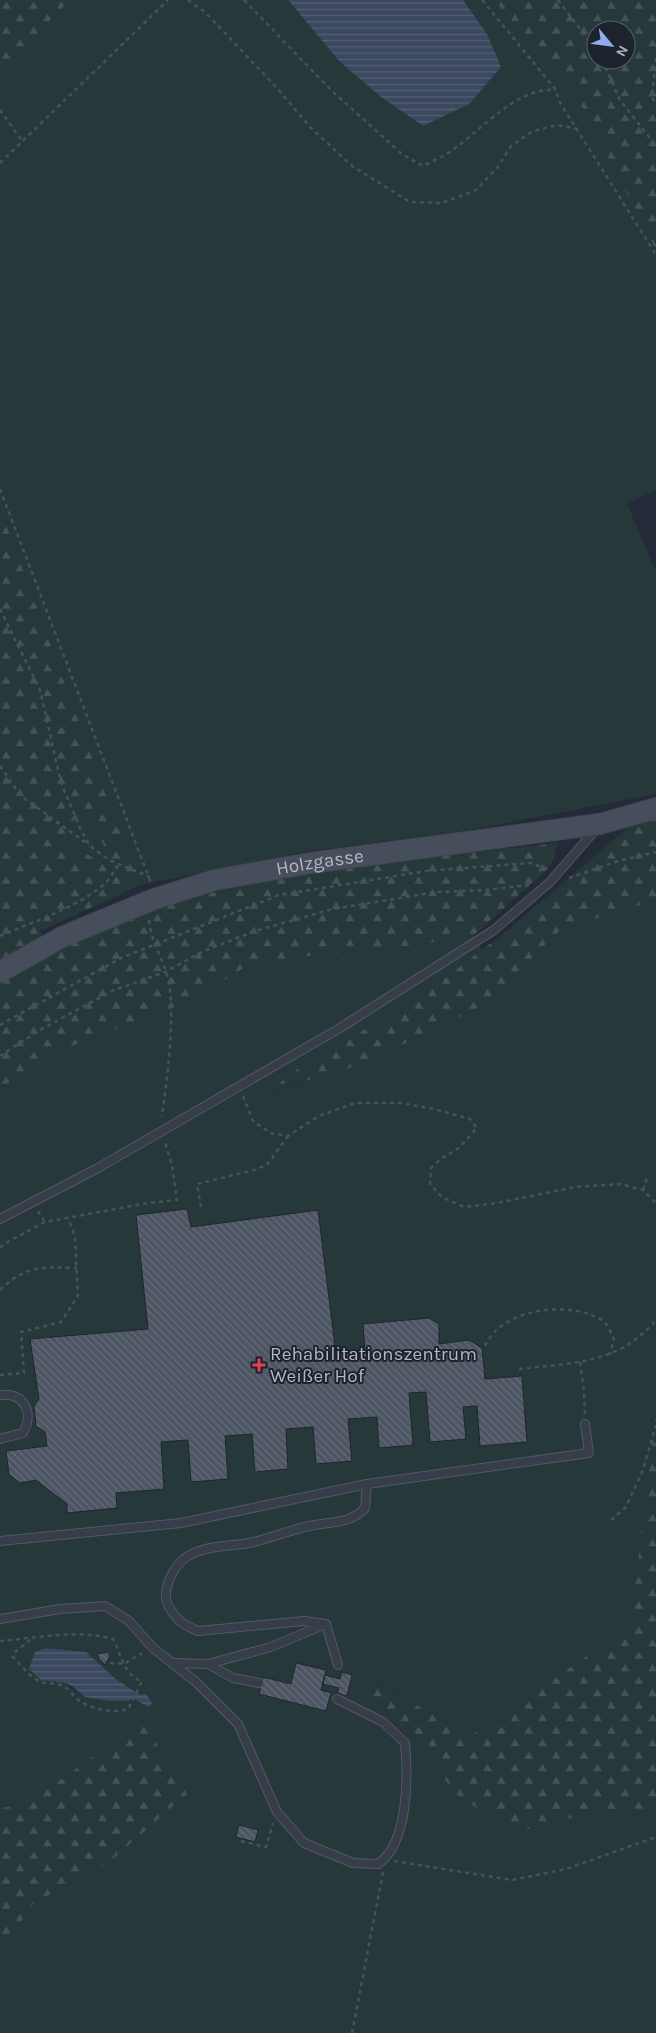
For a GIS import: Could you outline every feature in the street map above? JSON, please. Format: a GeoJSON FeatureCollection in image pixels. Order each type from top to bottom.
{"type":"FeatureCollection","features":[{"type":"Feature","properties":{"kind":"street","name":"Holzgasse"},"geometry":{"type":"LineString","coordinates":[[0,972],[62,937],[154,899],[215,880],[310,863],[600,824],[656,808]]}},
{"type":"Feature","properties":{"kind":"lane"},"geometry":{"type":"LineString","coordinates":[[0,1219],[98,1168],[340,1028],[494,930],[550,882],[600,824]]}},
{"type":"Feature","properties":{"kind":"lane"},"geometry":{"type":"LineString","coordinates":[[0,1395],[12,1394],[20,1398],[25,1405],[28,1424],[23,1433],[0,1439]]}},
{"type":"Feature","properties":{"kind":"lane"},"geometry":{"type":"LineString","coordinates":[[0,1542],[181,1523],[367,1484],[589,1453],[585,1424]]}},
{"type":"Feature","properties":{"kind":"lane"},"geometry":{"type":"LineString","coordinates":[[326,1624],[304,1622],[198,1631],[183,1625],[174,1616],[167,1601],[168,1586],[172,1573],[186,1556],[209,1548],[253,1542],[310,1526],[355,1518],[365,1508],[367,1484]]}},
{"type":"Feature","properties":{"kind":"lane"},"geometry":{"type":"LineString","coordinates":[[0,1618],[60,1609],[105,1606],[130,1621],[152,1647],[196,1682],[238,1724],[276,1812],[304,1843],[353,1863],[378,1864],[385,1860],[391,1852],[402,1819],[408,1770],[405,1743],[382,1722],[337,1699]]}},
{"type":"Feature","properties":{"kind":"lane"},"geometry":{"type":"LineString","coordinates":[[172,1663],[208,1664],[271,1647],[326,1624]]}},
{"type":"Feature","properties":{"kind":"lane"},"geometry":{"type":"LineString","coordinates":[[326,1624],[338,1665]]}},
{"type":"Feature","properties":{"kind":"lane"},"geometry":{"type":"LineString","coordinates":[[208,1664],[233,1678],[259,1682]]}},
{"type":"Feature","properties":{"kind":"path"},"geometry":{"type":"LineString","coordinates":[[0,163],[168,0]]}},
{"type":"Feature","properties":{"kind":"path"},"geometry":{"type":"LineString","coordinates":[[188,0],[205,12],[276,87],[310,128],[352,166],[410,202],[442,203],[476,190],[497,168],[511,146],[534,131],[557,125],[578,129]]}},
{"type":"Feature","properties":{"kind":"path"},"geometry":{"type":"LineString","coordinates":[[244,0],[332,91],[402,154],[424,166],[445,155],[521,97],[545,89],[556,90]]}},
{"type":"Feature","properties":{"kind":"path"},"geometry":{"type":"LineString","coordinates":[[482,0],[556,90],[559,101],[656,255]]}},
{"type":"Feature","properties":{"kind":"path"},"geometry":{"type":"LineString","coordinates":[[558,0],[586,37]]}},
{"type":"Feature","properties":{"kind":"path"},"geometry":{"type":"LineString","coordinates":[[656,58],[652,97],[656,104]]}},
{"type":"Feature","properties":{"kind":"path"},"geometry":{"type":"LineString","coordinates":[[606,70],[620,100],[656,146]]}},
{"type":"Feature","properties":{"kind":"path"},"geometry":{"type":"LineString","coordinates":[[0,110],[22,142]]}},
{"type":"Feature","properties":{"kind":"path"},"geometry":{"type":"LineString","coordinates":[[0,489],[150,877],[109,860],[21,796],[0,766]]}},
{"type":"Feature","properties":{"kind":"path"},"geometry":{"type":"LineString","coordinates":[[0,609],[40,690],[61,783],[80,828],[90,846]]}},
{"type":"Feature","properties":{"kind":"path"},"geometry":{"type":"LineString","coordinates":[[0,1056],[40,1030],[112,991],[165,972],[202,952],[255,931],[334,909],[437,892],[485,890],[550,882],[576,876],[618,861],[656,852]]}},
{"type":"Feature","properties":{"kind":"path"},"geometry":{"type":"LineString","coordinates":[[0,1025],[121,958],[279,895],[426,871],[530,863],[559,872]]}},
{"type":"Feature","properties":{"kind":"path"},"geometry":{"type":"LineString","coordinates":[[0,936],[39,921],[82,900],[104,885],[119,864]]}},
{"type":"Feature","properties":{"kind":"path"},"geometry":{"type":"LineString","coordinates":[[0,1248],[45,1222],[148,1203],[177,1200],[172,1165],[161,1131],[171,1029],[170,988],[150,933],[149,918],[154,899]]}},
{"type":"Feature","properties":{"kind":"path"},"geometry":{"type":"LineString","coordinates":[[238,1086],[253,1121],[270,1133],[288,1136]]}},
{"type":"Feature","properties":{"kind":"path"},"geometry":{"type":"LineString","coordinates":[[200,1207],[197,1184],[267,1165],[288,1136],[319,1116],[356,1103],[401,1103],[434,1109],[470,1119],[477,1128],[459,1148],[442,1158],[431,1168],[430,1184],[442,1197],[464,1207],[497,1203],[575,1187],[620,1184],[643,1190],[656,1203]]}},
{"type":"Feature","properties":{"kind":"path"},"geometry":{"type":"LineString","coordinates":[[643,1190],[648,1176]]}},
{"type":"Feature","properties":{"kind":"path"},"geometry":{"type":"LineString","coordinates":[[0,1375],[24,1372],[22,1332],[61,1322],[78,1296],[74,1237],[68,1218]]}},
{"type":"Feature","properties":{"kind":"path"},"geometry":{"type":"LineString","coordinates":[[0,1290],[7,1283],[38,1267],[77,1268]]}},
{"type":"Feature","properties":{"kind":"path"},"geometry":{"type":"LineString","coordinates":[[485,1346],[490,1334],[501,1325],[526,1314],[560,1309],[582,1312],[604,1321],[614,1339],[610,1355]]}},
{"type":"Feature","properties":{"kind":"path"},"geometry":{"type":"LineString","coordinates":[[519,1369],[580,1362],[610,1355],[633,1343],[656,1319]]}},
{"type":"Feature","properties":{"kind":"path"},"geometry":{"type":"LineString","coordinates":[[580,1362],[584,1390],[585,1424]]}},
{"type":"Feature","properties":{"kind":"path"},"geometry":{"type":"LineString","coordinates":[[611,1520],[626,1508],[643,1470],[656,1424]]}},
{"type":"Feature","properties":{"kind":"path"},"geometry":{"type":"LineString","coordinates":[[0,1641],[31,1638],[60,1636],[113,1639],[121,1653],[124,1664],[135,1679],[142,1681],[128,1709],[122,1711],[109,1710],[80,1701],[64,1686],[39,1681],[13,1657],[14,1653],[31,1638]]}},
{"type":"Feature","properties":{"kind":"path"},"geometry":{"type":"LineString","coordinates":[[110,1663],[124,1664],[152,1647]]}},
{"type":"Feature","properties":{"kind":"path"},"geometry":{"type":"LineString","coordinates":[[241,1841],[266,1847],[276,1812]]}},
{"type":"Feature","properties":{"kind":"path"},"geometry":{"type":"LineString","coordinates":[[352,2033],[385,1860],[512,1880],[566,1869],[656,1837]]}},
{"type":"Feature","properties":{"kind":"green space"},"geometry":{"type":"Polygon","coordinates":[[[0,0],[70,0],[0,72],[0,0]]]}},
{"type":"Feature","properties":{"kind":"green space"},"geometry":{"type":"Polygon","coordinates":[[[70,0],[288,0],[340,62],[381,97],[423,126],[487,34],[463,0],[494,0],[574,92],[656,250],[656,490],[627,504],[656,572],[656,794],[464,831],[308,851],[140,885],[0,508],[0,72],[70,0]]]}},
{"type":"Feature","properties":{"kind":"green space"},"geometry":{"type":"Polygon","coordinates":[[[494,0],[656,0],[656,250],[574,92],[494,0]]]}},
{"type":"Feature","properties":{"kind":"green space"},"geometry":{"type":"Polygon","coordinates":[[[0,508],[140,885],[40,931],[53,950],[138,911],[278,877],[335,867],[558,843],[550,867],[474,935],[416,945],[250,964],[191,1001],[74,1045],[0,1088],[0,508]],[[77,818],[66,826],[70,845],[103,863],[108,853],[95,829],[77,818]]]}},
{"type":"Feature","properties":{"kind":"green space"},"geometry":{"type":"Polygon","coordinates":[[[656,817],[656,900],[561,929],[484,1005],[363,1064],[268,1092],[309,1060],[408,1006],[503,934],[634,823],[656,817]]]}},
{"type":"Feature","properties":{"kind":"green space"},"geometry":{"type":"Polygon","coordinates":[[[77,818],[95,829],[108,853],[102,864],[70,844],[66,826],[77,818]]]}},
{"type":"Feature","properties":{"kind":"green space"},"geometry":{"type":"Polygon","coordinates":[[[656,900],[656,1414],[630,1626],[471,1736],[375,1681],[358,1696],[425,1747],[453,1792],[514,1833],[602,1810],[656,1815],[656,2033],[0,2033],[0,1952],[34,1903],[108,1863],[142,1720],[26,1805],[0,1808],[0,1088],[74,1045],[191,1001],[250,964],[416,945],[474,935],[482,950],[408,1006],[309,1060],[270,1092],[363,1064],[484,1005],[561,929],[656,900]],[[46,1648],[62,1680],[72,1689],[87,1696],[110,1701],[128,1701],[131,1698],[137,1699],[140,1696],[117,1680],[86,1652],[46,1648]]]}},
{"type":"Feature","properties":{"kind":"green space"},"geometry":{"type":"Polygon","coordinates":[[[656,1414],[656,1815],[602,1810],[514,1833],[453,1792],[425,1747],[358,1696],[374,1681],[471,1736],[630,1626],[656,1414]]]}},
{"type":"Feature","properties":{"kind":"green space"},"geometry":{"type":"Polygon","coordinates":[[[142,1720],[187,1794],[108,1863],[34,1903],[0,1952],[0,1808],[26,1805],[142,1720]]]}},
{"type":"Feature","properties":{"kind":"water"},"geometry":{"type":"Polygon","coordinates":[[[288,0],[463,0],[487,34],[501,67],[469,104],[423,126],[381,97],[340,62],[288,0]]]}},
{"type":"Feature","properties":{"kind":"water"},"geometry":{"type":"Polygon","coordinates":[[[46,1648],[86,1652],[117,1680],[140,1695],[146,1694],[152,1703],[149,1707],[132,1698],[129,1701],[109,1701],[85,1697],[72,1686],[65,1683],[41,1680],[29,1669],[35,1652],[46,1648]]]}},
{"type":"Feature","properties":{"kind":"building","name":"Rehabilitationszentrum Weißer Hof"},"geometry":{"type":"Polygon","coordinates":[[[187,1209],[191,1227],[318,1210],[336,1354],[365,1352],[363,1324],[429,1318],[439,1324],[439,1344],[469,1340],[482,1348],[485,1379],[522,1376],[527,1442],[480,1446],[477,1406],[463,1407],[466,1439],[430,1442],[426,1392],[409,1393],[413,1445],[379,1448],[377,1417],[348,1419],[352,1461],[316,1464],[313,1427],[286,1429],[288,1469],[255,1472],[252,1434],[225,1436],[228,1479],[191,1482],[188,1440],[161,1442],[164,1489],[116,1493],[117,1508],[67,1513],[67,1504],[36,1480],[20,1483],[9,1474],[6,1451],[47,1446],[45,1432],[36,1426],[34,1406],[39,1399],[30,1339],[148,1329],[136,1215],[187,1209]]]}},
{"type":"Feature","properties":{"kind":"building"},"geometry":{"type":"Polygon","coordinates":[[[108,1652],[110,1656],[105,1665],[97,1654],[108,1652]]]}},
{"type":"Feature","properties":{"kind":"building"},"geometry":{"type":"Polygon","coordinates":[[[296,1663],[326,1670],[321,1690],[331,1693],[326,1711],[259,1694],[263,1677],[291,1684],[296,1663]]]}},
{"type":"Feature","properties":{"kind":"building"},"geometry":{"type":"Polygon","coordinates":[[[342,1672],[352,1675],[347,1696],[337,1693],[339,1688],[323,1684],[325,1675],[340,1679],[342,1672]]]}},
{"type":"Feature","properties":{"kind":"building"},"geometry":{"type":"Polygon","coordinates":[[[239,1825],[258,1830],[255,1842],[236,1837],[239,1825]]]}},
{"type":"Feature","properties":{"kind":"place","name":"Rehabilitationszentrum Weißer Hof"},"geometry":{"type":"Point","coordinates":[259,1365]}}]}
